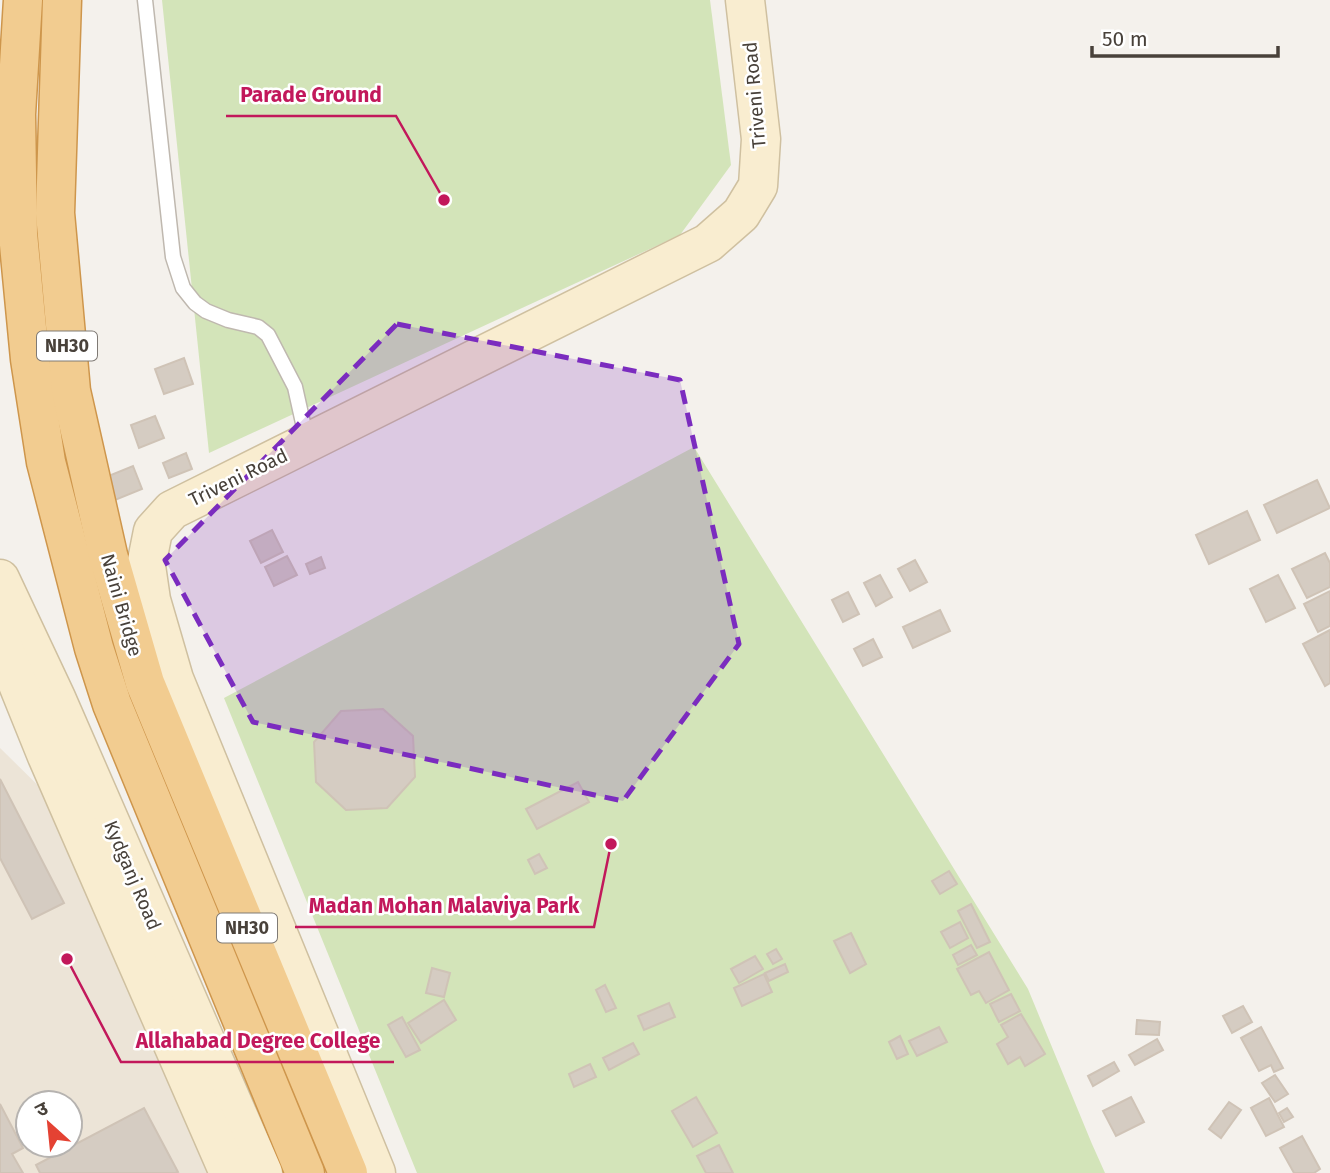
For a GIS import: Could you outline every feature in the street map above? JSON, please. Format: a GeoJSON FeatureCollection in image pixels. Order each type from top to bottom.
{"type":"FeatureCollection","features":[{"type":"Feature","properties":{"kind":"highway","name":"Naini Bridge"},"geometry":{"type":"LineString","coordinates":[[23,0],[16,114],[18,234],[30,359],[46,462],[94,648],[112,704],[305,1173]]}},
{"type":"Feature","properties":{"kind":"highway","name":"Naini Bridge"},"geometry":{"type":"LineString","coordinates":[[62,0],[55,213],[72,391],[108,555],[145,683],[348,1173]]}},
{"type":"Feature","properties":{"kind":"main road","name":"Triveni Road"},"geometry":{"type":"LineString","coordinates":[[376,1173],[174,679],[151,600],[146,566],[153,531],[172,510],[708,243],[741,214],[758,186],[761,139],[745,0]]}},
{"type":"Feature","properties":{"kind":"main road","name":"Kydganj Road"},"geometry":{"type":"LineString","coordinates":[[0,579],[56,698],[263,1173]]}},
{"type":"Feature","properties":{"kind":"main road","name":"Kydganj Road"},"geometry":{"type":"LineString","coordinates":[[0,640],[47,756],[229,1173]]}},
{"type":"Feature","properties":{"kind":"lane"},"geometry":{"type":"LineString","coordinates":[[145,0],[173,257],[183,288],[195,303],[206,311],[228,320],[258,327],[268,335],[295,387],[308,443]]}},
{"type":"Feature","properties":{"kind":"highlighted area"},"geometry":{"type":"Polygon","coordinates":[[[397,324],[680,380],[739,644],[623,801],[253,722],[165,560],[397,324]]]}},
{"type":"Feature","properties":{"kind":"shaded area"},"geometry":{"type":"Polygon","coordinates":[[[0,748],[67,814],[213,1173],[0,1173],[0,748]]]}},
{"type":"Feature","properties":{"kind":"green space"},"geometry":{"type":"Polygon","coordinates":[[[162,0],[710,0],[731,165],[680,235],[209,453],[162,0]]]}},
{"type":"Feature","properties":{"kind":"green space"},"geometry":{"type":"Polygon","coordinates":[[[694,447],[1028,989],[1105,1173],[417,1173],[224,698],[694,447]]]}},
{"type":"Feature","properties":{"kind":"building"},"geometry":{"type":"Polygon","coordinates":[[[184,358],[193,384],[164,394],[155,369],[184,358]]]}},
{"type":"Feature","properties":{"kind":"building"},"geometry":{"type":"Polygon","coordinates":[[[155,416],[164,438],[139,448],[131,425],[155,416]]]}},
{"type":"Feature","properties":{"kind":"building"},"geometry":{"type":"Polygon","coordinates":[[[186,453],[192,469],[169,478],[163,463],[186,453]]]}},
{"type":"Feature","properties":{"kind":"building"},"geometry":{"type":"Polygon","coordinates":[[[133,466],[142,489],[115,500],[106,477],[133,466]]]}},
{"type":"Feature","properties":{"kind":"building"},"geometry":{"type":"Polygon","coordinates":[[[1317,480],[1330,508],[1277,533],[1264,505],[1317,480]]]}},
{"type":"Feature","properties":{"kind":"building"},"geometry":{"type":"Polygon","coordinates":[[[1247,511],[1260,540],[1209,564],[1196,535],[1247,511]]]}},
{"type":"Feature","properties":{"kind":"building"},"geometry":{"type":"Polygon","coordinates":[[[272,530],[283,552],[261,563],[250,541],[272,530]]]}},
{"type":"Feature","properties":{"kind":"building"},"geometry":{"type":"Polygon","coordinates":[[[1325,553],[1330,563],[1330,587],[1307,598],[1292,569],[1325,553]]]}},
{"type":"Feature","properties":{"kind":"building"},"geometry":{"type":"Polygon","coordinates":[[[287,556],[297,575],[274,586],[265,567],[287,556]]]}},
{"type":"Feature","properties":{"kind":"building"},"geometry":{"type":"Polygon","coordinates":[[[321,557],[325,568],[310,574],[306,564],[321,557]]]}},
{"type":"Feature","properties":{"kind":"building"},"geometry":{"type":"Polygon","coordinates":[[[915,560],[927,582],[910,591],[898,569],[915,560]]]}},
{"type":"Feature","properties":{"kind":"building"},"geometry":{"type":"Polygon","coordinates":[[[880,575],[892,597],[876,606],[864,583],[880,575]]]}},
{"type":"Feature","properties":{"kind":"building"},"geometry":{"type":"Polygon","coordinates":[[[1278,575],[1295,608],[1266,622],[1250,589],[1278,575]]]}},
{"type":"Feature","properties":{"kind":"building"},"geometry":{"type":"Polygon","coordinates":[[[1330,591],[1330,626],[1318,632],[1304,604],[1330,591]]]}},
{"type":"Feature","properties":{"kind":"building"},"geometry":{"type":"Polygon","coordinates":[[[848,592],[859,614],[843,622],[832,600],[848,592]]]}},
{"type":"Feature","properties":{"kind":"building"},"geometry":{"type":"Polygon","coordinates":[[[940,610],[950,631],[913,648],[903,627],[940,610]]]}},
{"type":"Feature","properties":{"kind":"building"},"geometry":{"type":"Polygon","coordinates":[[[1330,630],[1330,683],[1325,686],[1303,644],[1330,630]]]}},
{"type":"Feature","properties":{"kind":"building"},"geometry":{"type":"Polygon","coordinates":[[[873,639],[882,657],[863,666],[854,649],[873,639]]]}},
{"type":"Feature","properties":{"kind":"building"},"geometry":{"type":"Polygon","coordinates":[[[383,709],[413,736],[415,777],[387,808],[346,810],[316,782],[314,742],[341,711],[383,709]]]}},
{"type":"Feature","properties":{"kind":"building"},"geometry":{"type":"Polygon","coordinates":[[[0,779],[64,903],[32,919],[0,858],[0,779]]]}},
{"type":"Feature","properties":{"kind":"building"},"geometry":{"type":"Polygon","coordinates":[[[578,782],[589,802],[537,829],[526,809],[578,782]]]}},
{"type":"Feature","properties":{"kind":"building"},"geometry":{"type":"Polygon","coordinates":[[[539,854],[547,868],[535,874],[528,860],[539,854]]]}},
{"type":"Feature","properties":{"kind":"building"},"geometry":{"type":"Polygon","coordinates":[[[949,871],[957,884],[940,894],[932,881],[949,871]]]}},
{"type":"Feature","properties":{"kind":"building"},"geometry":{"type":"Polygon","coordinates":[[[971,904],[990,942],[977,948],[958,911],[971,904]]]}},
{"type":"Feature","properties":{"kind":"building"},"geometry":{"type":"Polygon","coordinates":[[[960,922],[968,938],[950,948],[941,932],[960,922]]]}},
{"type":"Feature","properties":{"kind":"building"},"geometry":{"type":"Polygon","coordinates":[[[851,933],[866,964],[850,973],[834,941],[851,933]]]}},
{"type":"Feature","properties":{"kind":"building"},"geometry":{"type":"Polygon","coordinates":[[[971,945],[977,955],[958,965],[953,955],[971,945]]]}},
{"type":"Feature","properties":{"kind":"building"},"geometry":{"type":"Polygon","coordinates":[[[776,949],[782,959],[773,964],[767,954],[776,949]]]}},
{"type":"Feature","properties":{"kind":"building"},"geometry":{"type":"Polygon","coordinates":[[[989,952],[1009,990],[986,1003],[979,991],[971,995],[957,969],[989,952]]]}},
{"type":"Feature","properties":{"kind":"building"},"geometry":{"type":"Polygon","coordinates":[[[755,956],[763,969],[739,983],[731,969],[755,956]]]}},
{"type":"Feature","properties":{"kind":"building"},"geometry":{"type":"Polygon","coordinates":[[[785,964],[788,972],[769,981],[765,973],[785,964]]]}},
{"type":"Feature","properties":{"kind":"building"},"geometry":{"type":"Polygon","coordinates":[[[432,968],[450,973],[444,997],[426,993],[432,968]]]}},
{"type":"Feature","properties":{"kind":"building"},"geometry":{"type":"Polygon","coordinates":[[[764,974],[772,992],[742,1006],[734,988],[764,974]]]}},
{"type":"Feature","properties":{"kind":"building"},"geometry":{"type":"Polygon","coordinates":[[[605,985],[616,1008],[606,1012],[596,990],[605,985]]]}},
{"type":"Feature","properties":{"kind":"building"},"geometry":{"type":"Polygon","coordinates":[[[1011,994],[1020,1011],[999,1022],[990,1004],[1011,994]]]}},
{"type":"Feature","properties":{"kind":"building"},"geometry":{"type":"Polygon","coordinates":[[[444,1000],[456,1020],[421,1043],[408,1023],[444,1000]]]}},
{"type":"Feature","properties":{"kind":"building"},"geometry":{"type":"Polygon","coordinates":[[[669,1003],[675,1017],[644,1030],[638,1016],[669,1003]]]}},
{"type":"Feature","properties":{"kind":"building"},"geometry":{"type":"Polygon","coordinates":[[[1243,1006],[1252,1022],[1232,1033],[1223,1016],[1243,1006]]]}},
{"type":"Feature","properties":{"kind":"building"},"geometry":{"type":"Polygon","coordinates":[[[1021,1014],[1045,1054],[1025,1066],[1020,1057],[1008,1064],[997,1044],[1008,1037],[1001,1025],[1021,1014]]]}},
{"type":"Feature","properties":{"kind":"building"},"geometry":{"type":"Polygon","coordinates":[[[402,1017],[420,1050],[406,1057],[388,1025],[402,1017]]]}},
{"type":"Feature","properties":{"kind":"building"},"geometry":{"type":"Polygon","coordinates":[[[1137,1020],[1160,1022],[1159,1035],[1136,1034],[1137,1020]]]}},
{"type":"Feature","properties":{"kind":"building"},"geometry":{"type":"Polygon","coordinates":[[[939,1027],[947,1042],[917,1056],[909,1041],[939,1027]]]}},
{"type":"Feature","properties":{"kind":"building"},"geometry":{"type":"Polygon","coordinates":[[[1261,1027],[1283,1068],[1274,1072],[1271,1065],[1259,1071],[1241,1038],[1261,1027]]]}},
{"type":"Feature","properties":{"kind":"building"},"geometry":{"type":"Polygon","coordinates":[[[900,1036],[908,1054],[897,1059],[889,1042],[900,1036]]]}},
{"type":"Feature","properties":{"kind":"building"},"geometry":{"type":"Polygon","coordinates":[[[1157,1039],[1163,1050],[1135,1065],[1129,1055],[1157,1039]]]}},
{"type":"Feature","properties":{"kind":"building"},"geometry":{"type":"Polygon","coordinates":[[[633,1043],[639,1054],[609,1070],[603,1058],[633,1043]]]}},
{"type":"Feature","properties":{"kind":"building"},"geometry":{"type":"Polygon","coordinates":[[[1114,1062],[1119,1071],[1093,1086],[1088,1076],[1114,1062]]]}},
{"type":"Feature","properties":{"kind":"building"},"geometry":{"type":"Polygon","coordinates":[[[590,1064],[596,1077],[574,1087],[569,1074],[590,1064]]]}},
{"type":"Feature","properties":{"kind":"building"},"geometry":{"type":"Polygon","coordinates":[[[1275,1075],[1288,1094],[1275,1102],[1262,1083],[1275,1075]]]}},
{"type":"Feature","properties":{"kind":"building"},"geometry":{"type":"Polygon","coordinates":[[[696,1097],[717,1133],[693,1147],[672,1111],[696,1097]]]}},
{"type":"Feature","properties":{"kind":"building"},"geometry":{"type":"Polygon","coordinates":[[[1131,1097],[1144,1122],[1116,1136],[1103,1111],[1131,1097]]]}},
{"type":"Feature","properties":{"kind":"building"},"geometry":{"type":"Polygon","coordinates":[[[1269,1098],[1284,1127],[1266,1136],[1251,1108],[1269,1098]]]}},
{"type":"Feature","properties":{"kind":"building"},"geometry":{"type":"Polygon","coordinates":[[[1229,1102],[1241,1110],[1221,1138],[1209,1129],[1229,1102]]]}},
{"type":"Feature","properties":{"kind":"building"},"geometry":{"type":"Polygon","coordinates":[[[0,1104],[14,1131],[12,1154],[23,1173],[0,1173],[0,1104]]]}},
{"type":"Feature","properties":{"kind":"building"},"geometry":{"type":"Polygon","coordinates":[[[144,1108],[178,1172],[40,1173],[36,1165],[47,1159],[84,1159],[84,1140],[144,1108]]]}},
{"type":"Feature","properties":{"kind":"building"},"geometry":{"type":"Polygon","coordinates":[[[1287,1108],[1293,1117],[1284,1122],[1279,1113],[1287,1108]]]}},
{"type":"Feature","properties":{"kind":"building"},"geometry":{"type":"Polygon","coordinates":[[[1302,1136],[1320,1169],[1314,1173],[1294,1173],[1280,1148],[1302,1136]]]}},
{"type":"Feature","properties":{"kind":"building"},"geometry":{"type":"Polygon","coordinates":[[[719,1145],[733,1173],[706,1173],[697,1156],[719,1145]]]}},
{"type":"Feature","properties":{"kind":"place","name":"Parade Ground"},"geometry":{"type":"Point","coordinates":[444,200]}},
{"type":"Feature","properties":{"kind":"place","name":"Madan Mohan Malaviya Park"},"geometry":{"type":"Point","coordinates":[611,844]}},
{"type":"Feature","properties":{"kind":"place","name":"Allahabad Degree College"},"geometry":{"type":"Point","coordinates":[67,959]}}]}
